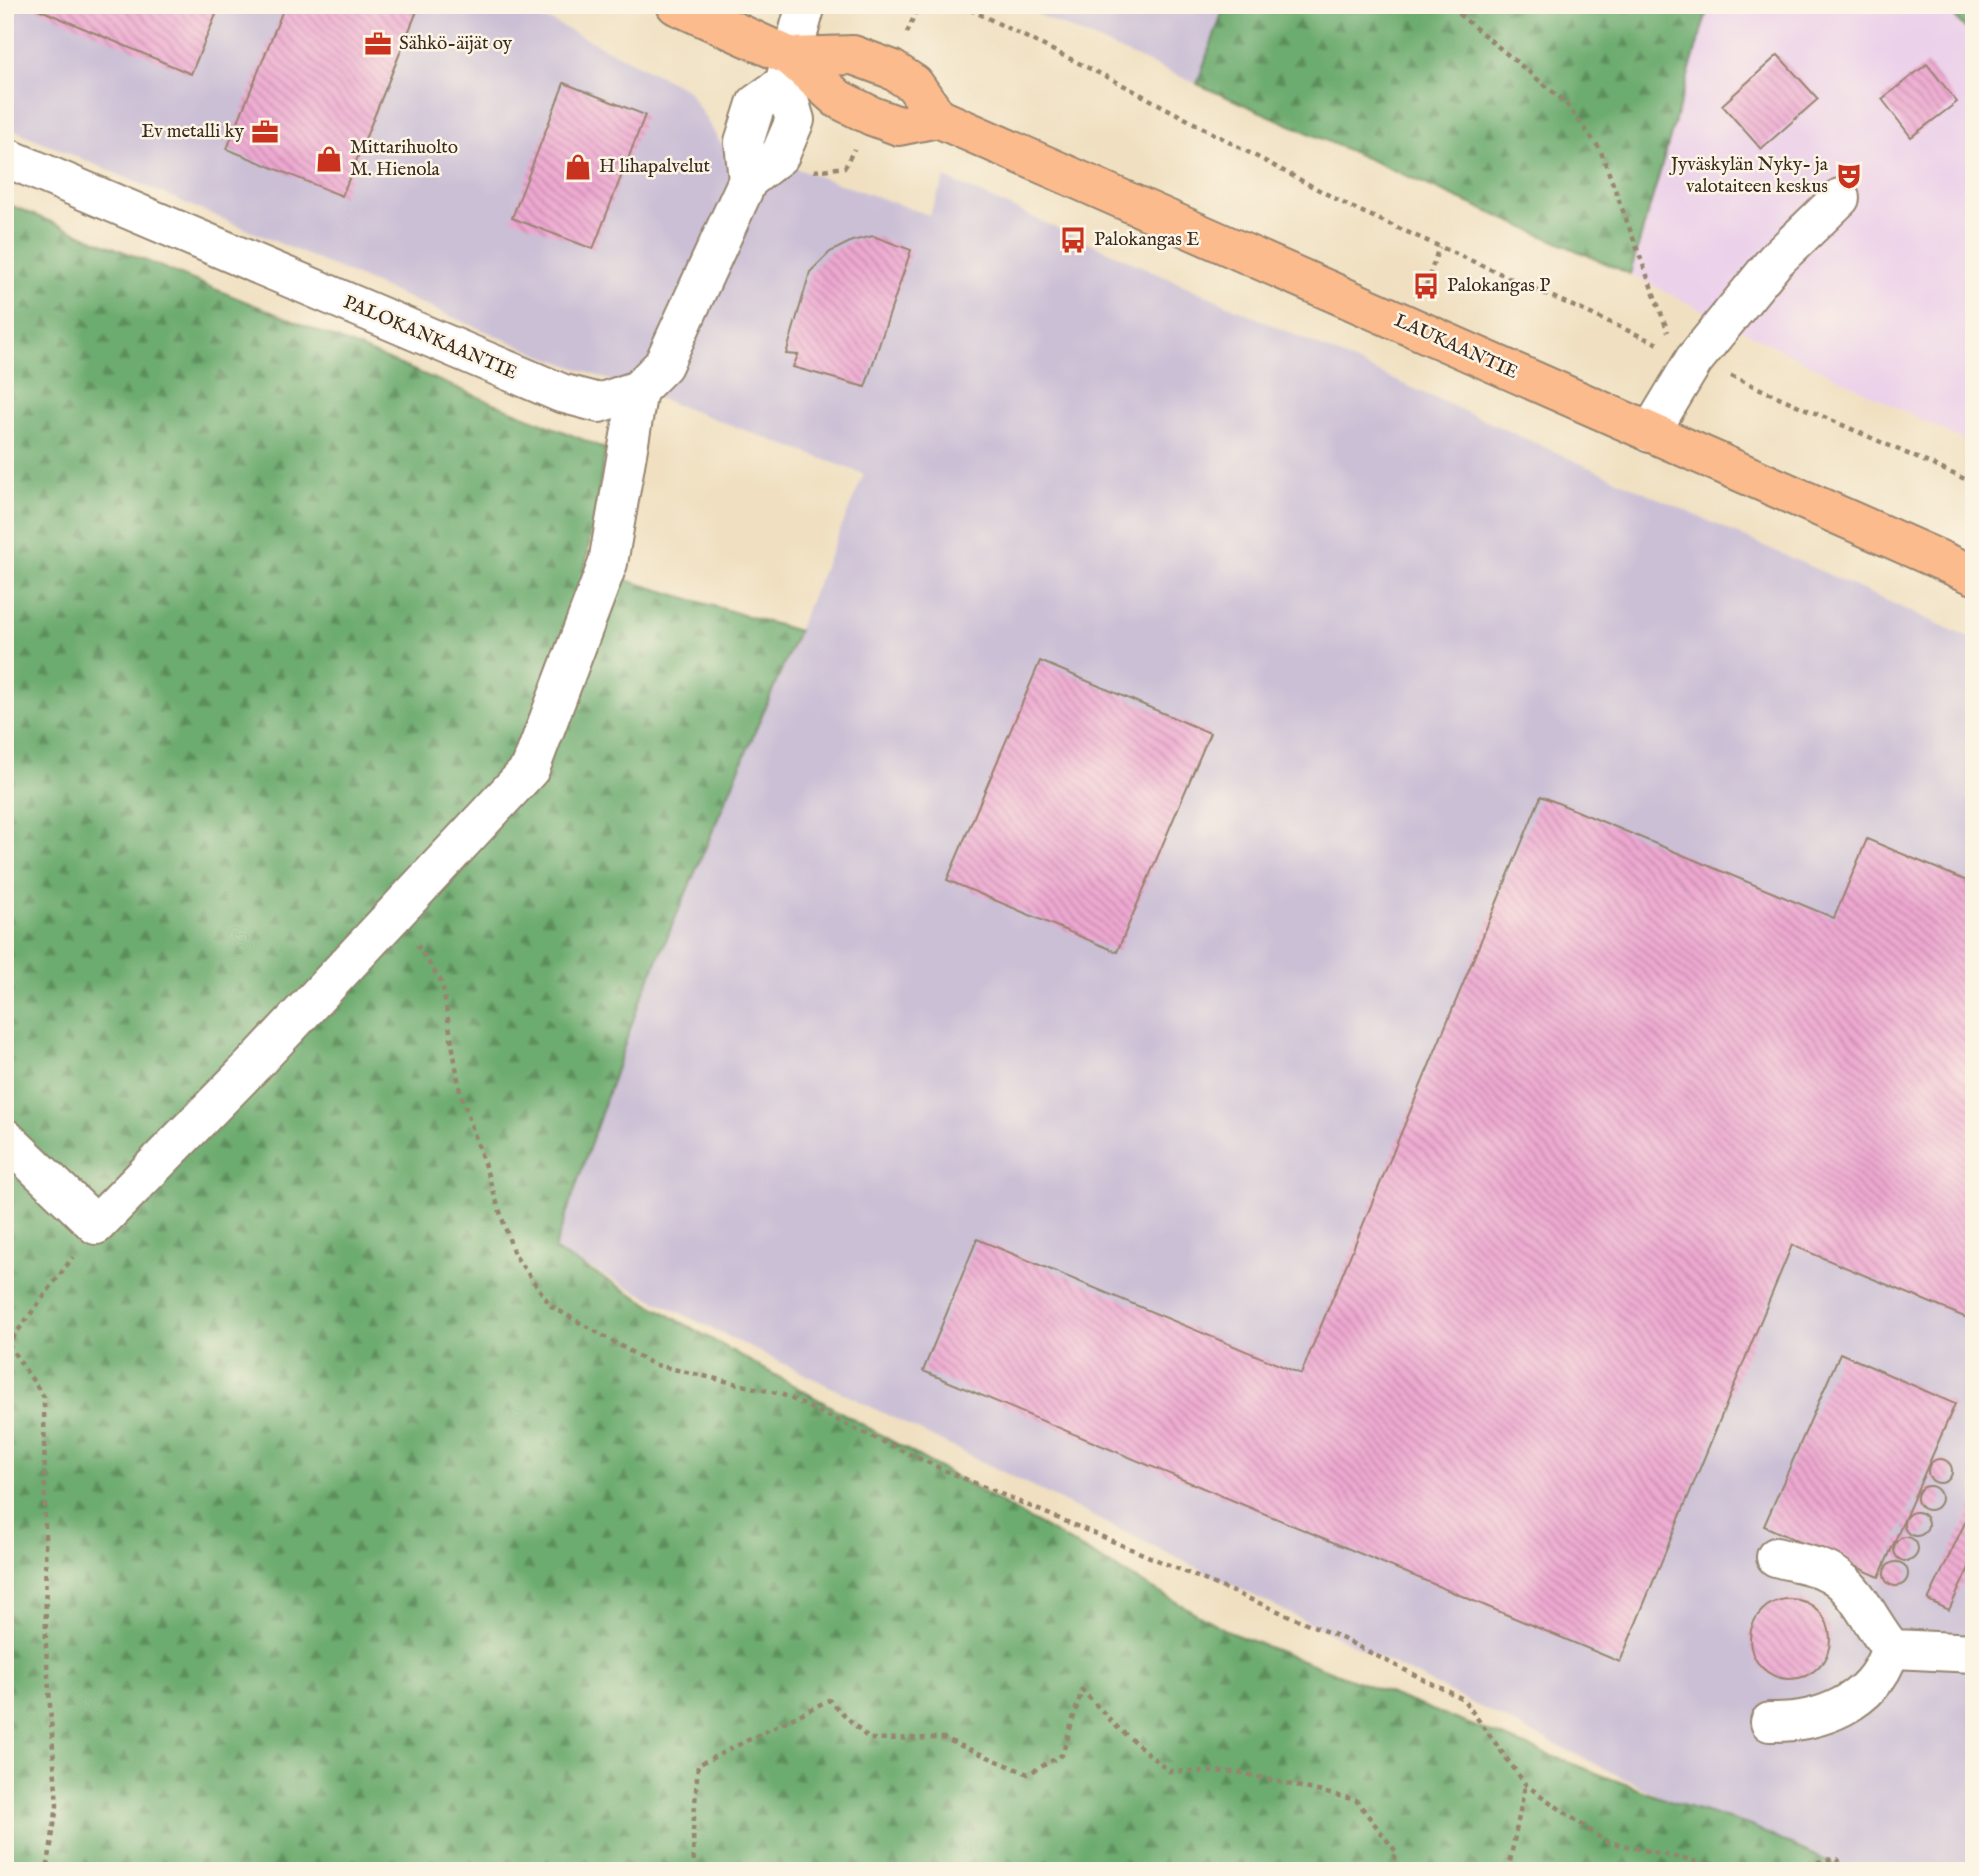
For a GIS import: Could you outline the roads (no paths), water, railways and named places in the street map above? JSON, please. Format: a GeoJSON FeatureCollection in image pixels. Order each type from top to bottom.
{"type":"FeatureCollection","features":[{"type":"Feature","properties":{"kind":"main road"},"geometry":{"type":"LineString","coordinates":[[676,5],[788,70],[838,99],[872,116],[899,126],[938,118],[914,84],[891,69],[853,55],[788,70]]}},
{"type":"Feature","properties":{"kind":"main road","name":"LAUKAANTIE"},"geometry":{"type":"LineString","coordinates":[[938,118],[1974,575]]}},
{"type":"Feature","properties":{"kind":"street"},"geometry":{"type":"LineString","coordinates":[[788,70],[806,5]]}},
{"type":"Feature","properties":{"kind":"street","name":"PALOKANKAANTIE"},"geometry":{"type":"LineString","coordinates":[[5,157],[561,393],[599,402],[638,390],[663,365],[748,180],[780,155],[794,120],[788,70]]}},
{"type":"Feature","properties":{"kind":"street"},"geometry":{"type":"LineString","coordinates":[[1650,433],[1684,356],[1840,198]]}},
{"type":"Feature","properties":{"kind":"street"},"geometry":{"type":"LineString","coordinates":[[5,1138],[96,1225],[396,914],[530,769],[608,563],[638,390]]}},
{"type":"Feature","properties":{"kind":"street"},"geometry":{"type":"LineString","coordinates":[[1776,1557],[1815,1567],[1838,1578],[1888,1644],[1895,1649],[1974,1653]]}},
{"type":"Feature","properties":{"kind":"street"},"geometry":{"type":"LineString","coordinates":[[1770,1722],[1791,1723],[1823,1715],[1853,1701],[1875,1681],[1883,1670],[1889,1653],[1895,1649]]}},
{"type":"Feature","properties":{"kind":"place","name":"Sähkö-äijät oy"},"geometry":{"type":"Point","coordinates":[378,44]}},
{"type":"Feature","properties":{"kind":"place","name":"Ev metalli ky"},"geometry":{"type":"Point","coordinates":[265,132]}},
{"type":"Feature","properties":{"kind":"place","name":"Mittarihuolto M. Hienola"},"geometry":{"type":"Point","coordinates":[329,159]}},
{"type":"Feature","properties":{"kind":"place","name":"H lihapalvelut"},"geometry":{"type":"Point","coordinates":[578,167]}},
{"type":"Feature","properties":{"kind":"place","name":"Jyväskylän Nyky- ja valotaiteen keskus"},"geometry":{"type":"Point","coordinates":[1849,176]}},
{"type":"Feature","properties":{"kind":"place","name":"Palokangas E"},"geometry":{"type":"Point","coordinates":[1073,240]}},
{"type":"Feature","properties":{"kind":"place","name":"Palokangas P"},"geometry":{"type":"Point","coordinates":[1426,286]}}]}
